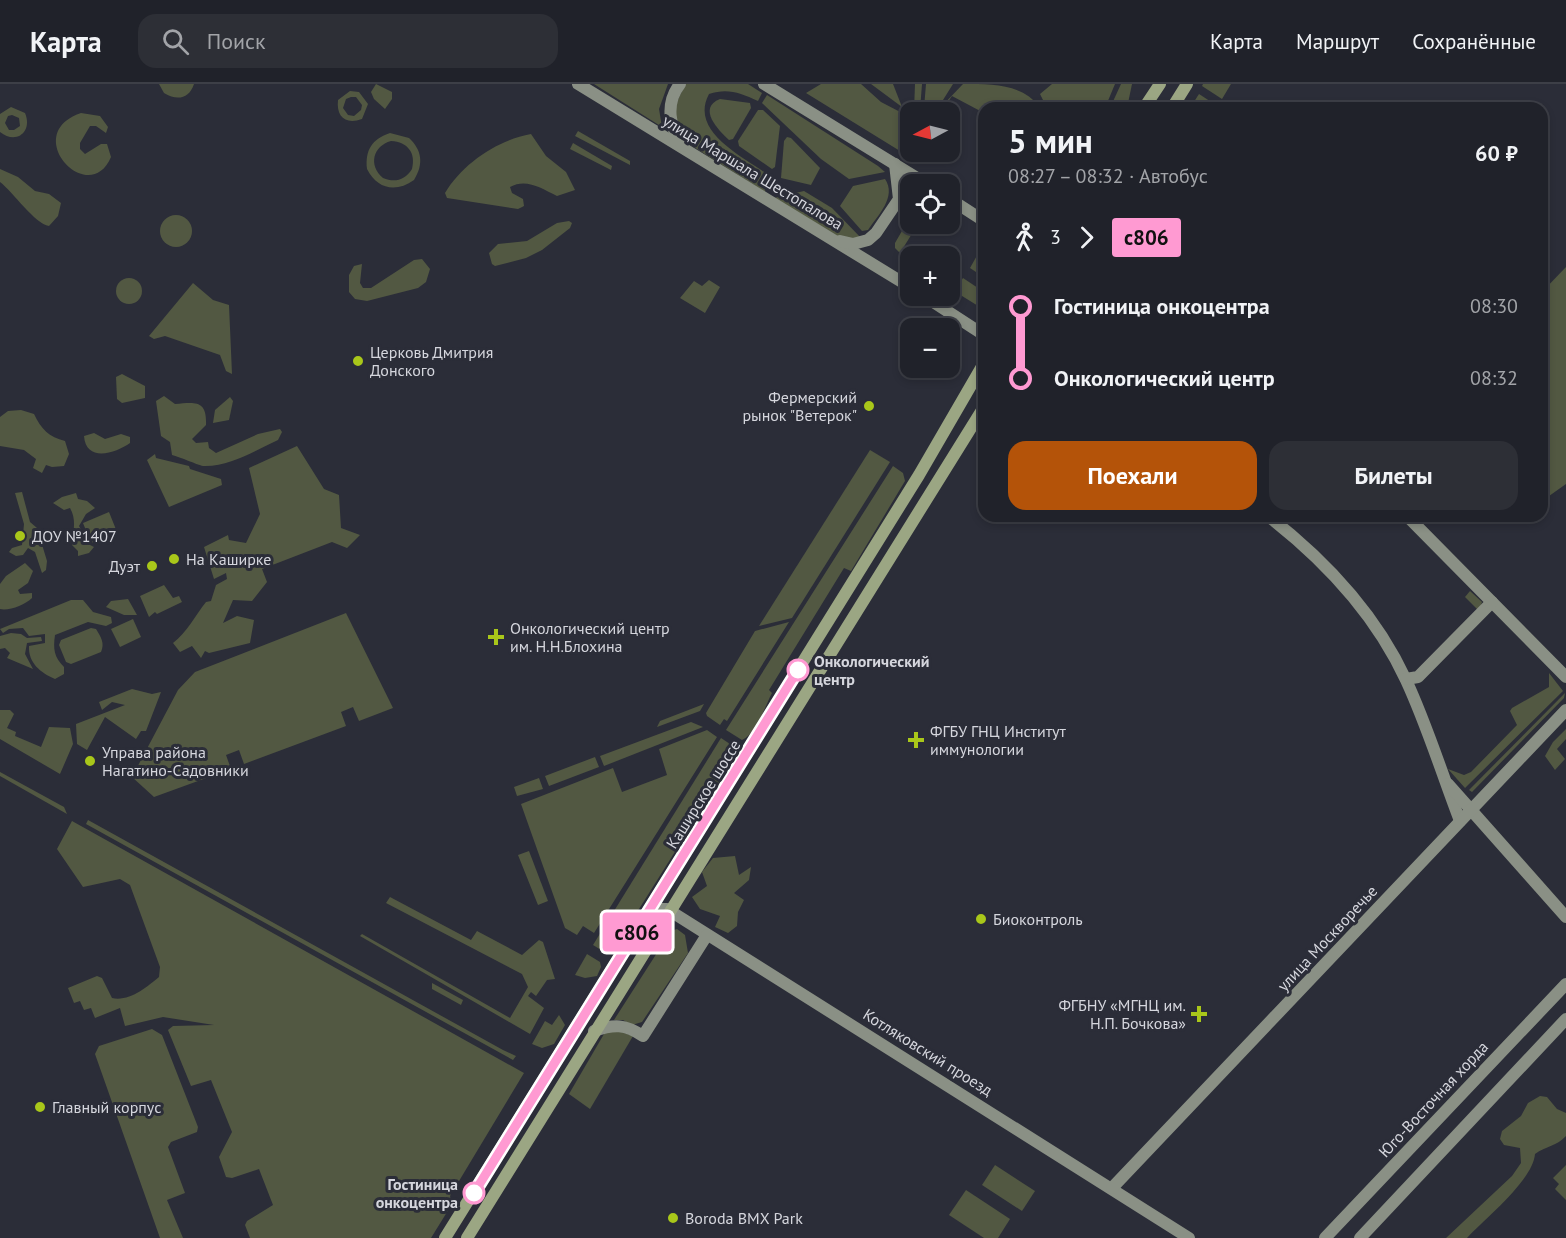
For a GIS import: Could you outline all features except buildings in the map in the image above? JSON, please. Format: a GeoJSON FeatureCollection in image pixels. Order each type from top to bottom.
{"type":"FeatureCollection","features":[{"type":"Feature","properties":{"kind":"main road","name":"улица Маршала Шестопалова"},"geometry":{"type":"LineString","coordinates":[[578,84],[900,281]]}},
{"type":"Feature","properties":{"kind":"main road"},"geometry":{"type":"LineString","coordinates":[[680,84],[672,102],[670,121],[674,134],[685,150]]}},
{"type":"Feature","properties":{"kind":"main road"},"geometry":{"type":"LineString","coordinates":[[764,84],[911,174]]}},
{"type":"Feature","properties":{"kind":"main road"},"geometry":{"type":"LineString","coordinates":[[1148,102],[1160,84]]}},
{"type":"Feature","properties":{"kind":"main road"},"geometry":{"type":"LineString","coordinates":[[1176,102],[1187,84]]}},
{"type":"Feature","properties":{"kind":"main road"},"geometry":{"type":"LineString","coordinates":[[827,237],[853,244],[868,240],[876,233],[899,199],[896,165]]}},
{"type":"Feature","properties":{"kind":"main road"},"geometry":{"type":"LineString","coordinates":[[960,205],[978,217]]}},
{"type":"Feature","properties":{"kind":"main road"},"geometry":{"type":"LineString","coordinates":[[939,306],[978,331]]}},
{"type":"Feature","properties":{"kind":"main road","name":"Каширское шоссе"},"geometry":{"type":"LineString","coordinates":[[445,1238],[920,475],[978,374]]}},
{"type":"Feature","properties":{"kind":"main road"},"geometry":{"type":"LineString","coordinates":[[466,1238],[978,416]]}},
{"type":"Feature","properties":{"kind":"main road"},"geometry":{"type":"LineString","coordinates":[[1275,522],[1336,576],[1376,626],[1406,679],[1460,821]]}},
{"type":"Feature","properties":{"kind":"main road"},"geometry":{"type":"LineString","coordinates":[[1413,522],[1566,677]]}},
{"type":"Feature","properties":{"kind":"main road"},"geometry":{"type":"LineString","coordinates":[[1406,679],[1418,677],[1492,602]]}},
{"type":"Feature","properties":{"kind":"main road","name":"улица Москворечье"},"geometry":{"type":"LineString","coordinates":[[1112,1188],[1566,710]]}},
{"type":"Feature","properties":{"kind":"main road"},"geometry":{"type":"LineString","coordinates":[[1444,778],[1566,917]]}},
{"type":"Feature","properties":{"kind":"main road"},"geometry":{"type":"LineString","coordinates":[[646,916],[658,908],[671,911]]}},
{"type":"Feature","properties":{"kind":"main road","name":"Котляковский проезд"},"geometry":{"type":"LineString","coordinates":[[671,911],[1189,1238]]}},
{"type":"Feature","properties":{"kind":"main road"},"geometry":{"type":"LineString","coordinates":[[594,1030],[612,1024],[622,1025],[643,1036],[707,935]]}},
{"type":"Feature","properties":{"kind":"main road","name":"Юго-Восточная хорда"},"geometry":{"type":"LineString","coordinates":[[1325,1238],[1566,984]]}},
{"type":"Feature","properties":{"kind":"main road"},"geometry":{"type":"LineString","coordinates":[[1360,1238],[1566,1019]]}},
{"type":"Feature","properties":{"kind":"green space"},"geometry":{"type":"Polygon","coordinates":[[[159,84],[194,84],[186,96],[178,98],[164,93],[159,84]]]}},
{"type":"Feature","properties":{"kind":"green space"},"geometry":{"type":"Polygon","coordinates":[[[376,84],[392,92],[392,99],[385,109],[374,99],[371,92],[376,84]]]}},
{"type":"Feature","properties":{"kind":"green space"},"geometry":{"type":"Polygon","coordinates":[[[594,84],[668,84],[659,109],[662,127],[594,84]]]}},
{"type":"Feature","properties":{"kind":"green space"},"geometry":{"type":"Polygon","coordinates":[[[686,84],[748,84],[762,93],[758,101],[734,92],[716,92],[709,94],[705,107],[706,120],[721,141],[767,174],[765,192],[689,144],[683,137],[675,115],[678,100],[686,84]]]}},
{"type":"Feature","properties":{"kind":"green space"},"geometry":{"type":"Polygon","coordinates":[[[821,84],[861,84],[881,102],[900,112],[900,151],[806,93],[821,84]]]}},
{"type":"Feature","properties":{"kind":"green space"},"geometry":{"type":"Polygon","coordinates":[[[871,84],[893,84],[900,106],[871,84]]]}},
{"type":"Feature","properties":{"kind":"green space"},"geometry":{"type":"Polygon","coordinates":[[[915,84],[922,84],[921,102],[914,102],[915,84]]]}},
{"type":"Feature","properties":{"kind":"green space"},"geometry":{"type":"Polygon","coordinates":[[[926,84],[953,84],[943,100],[924,102],[926,84]]]}},
{"type":"Feature","properties":{"kind":"green space"},"geometry":{"type":"Polygon","coordinates":[[[963,84],[985,84],[1017,90],[1035,102],[978,102],[978,110],[952,96],[946,102],[963,84]]]}},
{"type":"Feature","properties":{"kind":"green space"},"geometry":{"type":"Polygon","coordinates":[[[1052,84],[1115,84],[1108,102],[1044,102],[1040,94],[1052,84]]]}},
{"type":"Feature","properties":{"kind":"green space"},"geometry":{"type":"Polygon","coordinates":[[[1121,84],[1132,84],[1128,102],[1113,102],[1121,84]]]}},
{"type":"Feature","properties":{"kind":"green space"},"geometry":{"type":"Polygon","coordinates":[[[1203,84],[1231,84],[1222,99],[1202,86],[1203,84]]]}},
{"type":"Feature","properties":{"kind":"green space"},"geometry":{"type":"Polygon","coordinates":[[[350,91],[359,92],[368,104],[362,119],[351,121],[343,118],[340,115],[338,100],[350,91]],[[356,97],[346,99],[343,108],[348,115],[354,116],[361,110],[362,105],[356,97]]]}},
{"type":"Feature","properties":{"kind":"green space"},"geometry":{"type":"Polygon","coordinates":[[[1199,94],[1211,102],[1194,102],[1199,94]]]}},
{"type":"Feature","properties":{"kind":"green space"},"geometry":{"type":"Polygon","coordinates":[[[767,95],[885,172],[849,179],[821,159],[762,103],[767,95]]]}},
{"type":"Feature","properties":{"kind":"green space"},"geometry":{"type":"Polygon","coordinates":[[[720,99],[750,103],[751,108],[733,139],[729,140],[720,131],[710,113],[713,103],[720,99]]]}},
{"type":"Feature","properties":{"kind":"green space"},"geometry":{"type":"Polygon","coordinates":[[[11,107],[25,113],[27,126],[25,131],[17,137],[6,136],[0,132],[0,114],[11,107]],[[8,116],[5,123],[9,130],[20,126],[19,118],[8,116]]]}},
{"type":"Feature","properties":{"kind":"green space"},"geometry":{"type":"Polygon","coordinates":[[[758,110],[763,110],[780,126],[775,167],[772,169],[739,146],[738,141],[758,110]]]}},
{"type":"Feature","properties":{"kind":"green space"},"geometry":{"type":"Polygon","coordinates":[[[81,113],[100,116],[108,127],[106,133],[96,126],[90,126],[80,143],[80,149],[85,154],[101,144],[107,144],[111,157],[101,171],[88,175],[75,171],[64,162],[57,150],[56,136],[64,123],[81,113]]]}},
{"type":"Feature","properties":{"kind":"green space"},"geometry":{"type":"Polygon","coordinates":[[[578,131],[630,161],[630,165],[575,136],[578,131]]]}},
{"type":"Feature","properties":{"kind":"green space"},"geometry":{"type":"Polygon","coordinates":[[[390,133],[409,138],[417,147],[420,158],[414,180],[394,188],[376,181],[367,169],[367,156],[371,146],[379,138],[390,133]],[[397,142],[385,143],[375,156],[375,167],[383,178],[396,180],[403,178],[412,169],[412,153],[406,146],[397,142]]]}},
{"type":"Feature","properties":{"kind":"green space"},"geometry":{"type":"Polygon","coordinates":[[[531,134],[546,156],[566,172],[575,190],[557,196],[534,185],[516,184],[510,187],[512,193],[523,199],[524,206],[518,209],[447,198],[445,193],[453,182],[482,154],[506,142],[531,134]]]}},
{"type":"Feature","properties":{"kind":"green space"},"geometry":{"type":"Polygon","coordinates":[[[787,137],[791,138],[820,168],[811,185],[781,178],[784,141],[787,137]]]}},
{"type":"Feature","properties":{"kind":"green space"},"geometry":{"type":"Polygon","coordinates":[[[573,143],[612,166],[611,170],[570,149],[573,143]]]}},
{"type":"Feature","properties":{"kind":"green space"},"geometry":{"type":"Polygon","coordinates":[[[0,169],[18,177],[35,191],[49,194],[61,203],[58,216],[49,226],[37,220],[0,182],[0,169]]]}},
{"type":"Feature","properties":{"kind":"green space"},"geometry":{"type":"Polygon","coordinates":[[[885,179],[889,192],[885,206],[868,230],[862,231],[840,206],[853,186],[885,179]]]}},
{"type":"Feature","properties":{"kind":"green space"},"geometry":{"type":"Polygon","coordinates":[[[804,191],[832,208],[862,239],[842,239],[774,198],[804,191]]]}},
{"type":"Feature","properties":{"kind":"green space"},"geometry":{"type":"Polygon","coordinates":[[[176,215],[187,220],[192,231],[187,242],[176,247],[165,242],[160,231],[165,220],[176,215]]]}},
{"type":"Feature","properties":{"kind":"green space"},"geometry":{"type":"Polygon","coordinates":[[[569,221],[572,223],[570,228],[542,250],[526,258],[495,266],[492,264],[489,253],[498,244],[527,241],[557,223],[569,221]]]}},
{"type":"Feature","properties":{"kind":"green space"},"geometry":{"type":"Polygon","coordinates":[[[900,234],[912,234],[904,246],[900,246],[900,253],[895,248],[900,234]]]}},
{"type":"Feature","properties":{"kind":"green space"},"geometry":{"type":"Polygon","coordinates":[[[978,254],[978,273],[970,268],[978,254]]]}},
{"type":"Feature","properties":{"kind":"green space"},"geometry":{"type":"Polygon","coordinates":[[[422,259],[430,269],[426,282],[418,288],[367,301],[355,299],[349,292],[349,275],[354,266],[362,264],[360,283],[363,288],[371,288],[414,260],[422,259]]]}},
{"type":"Feature","properties":{"kind":"green space"},"geometry":{"type":"Polygon","coordinates":[[[1566,267],[1566,484],[1548,497],[1548,286],[1566,267]]]}},
{"type":"Feature","properties":{"kind":"green space"},"geometry":{"type":"Polygon","coordinates":[[[129,278],[138,282],[142,291],[138,300],[129,304],[120,300],[116,291],[120,282],[129,278]]]}},
{"type":"Feature","properties":{"kind":"green space"},"geometry":{"type":"Polygon","coordinates":[[[963,278],[978,288],[978,306],[960,295],[960,282],[963,278]]]}},
{"type":"Feature","properties":{"kind":"green space"},"geometry":{"type":"Polygon","coordinates":[[[709,280],[720,287],[705,313],[680,298],[694,281],[702,286],[709,280]]]}},
{"type":"Feature","properties":{"kind":"green space"},"geometry":{"type":"Polygon","coordinates":[[[193,283],[213,300],[229,305],[232,374],[226,371],[220,355],[165,336],[154,339],[149,336],[193,283]]]}},
{"type":"Feature","properties":{"kind":"green space"},"geometry":{"type":"Polygon","coordinates":[[[122,374],[145,386],[145,398],[122,403],[117,399],[116,377],[122,374]]]}},
{"type":"Feature","properties":{"kind":"green space"},"geometry":{"type":"Polygon","coordinates":[[[164,396],[175,404],[194,403],[202,407],[205,411],[206,425],[192,439],[196,443],[208,442],[209,448],[216,453],[258,434],[280,429],[282,432],[278,440],[242,458],[223,464],[203,466],[172,455],[170,442],[161,436],[156,401],[164,396]]]}},
{"type":"Feature","properties":{"kind":"green space"},"geometry":{"type":"Polygon","coordinates":[[[230,397],[233,401],[229,420],[213,423],[215,410],[230,397]]]}},
{"type":"Feature","properties":{"kind":"green space"},"geometry":{"type":"Polygon","coordinates":[[[21,410],[34,414],[46,432],[65,441],[69,454],[64,466],[46,465],[42,473],[33,468],[36,459],[24,450],[0,446],[0,417],[8,411],[21,410]]]}},
{"type":"Feature","properties":{"kind":"green space"},"geometry":{"type":"Polygon","coordinates":[[[94,433],[105,439],[121,434],[130,437],[130,443],[117,450],[96,453],[90,450],[84,436],[94,433]]]}},
{"type":"Feature","properties":{"kind":"green space"},"geometry":{"type":"Polygon","coordinates":[[[297,446],[324,489],[339,495],[341,528],[360,535],[347,548],[332,542],[262,569],[267,582],[252,601],[233,600],[223,623],[237,616],[254,620],[250,643],[209,653],[205,651],[201,658],[192,646],[180,652],[173,643],[187,629],[206,602],[211,601],[216,585],[227,579],[226,573],[214,579],[204,547],[228,535],[229,540],[246,543],[260,514],[249,468],[297,446]]]}},
{"type":"Feature","properties":{"kind":"green space"},"geometry":{"type":"Polygon","coordinates":[[[870,450],[890,462],[792,618],[759,626],[870,450]]]}},
{"type":"Feature","properties":{"kind":"green space"},"geometry":{"type":"Polygon","coordinates":[[[155,454],[156,458],[189,466],[190,469],[221,479],[222,485],[169,507],[147,460],[155,454]]]}},
{"type":"Feature","properties":{"kind":"green space"},"geometry":{"type":"Polygon","coordinates":[[[893,466],[903,473],[905,481],[851,571],[844,568],[769,690],[772,693],[752,732],[742,740],[726,730],[893,466]]]}},
{"type":"Feature","properties":{"kind":"green space"},"geometry":{"type":"Polygon","coordinates":[[[22,492],[30,522],[37,528],[47,561],[46,570],[42,573],[35,552],[28,548],[23,555],[16,556],[9,552],[12,548],[22,545],[24,524],[15,493],[22,492]]]}},
{"type":"Feature","properties":{"kind":"green space"},"geometry":{"type":"Polygon","coordinates":[[[76,493],[78,499],[87,501],[95,508],[86,514],[79,526],[90,545],[94,547],[89,553],[78,556],[78,551],[72,545],[74,526],[70,508],[64,510],[53,503],[62,497],[76,493]]]}},
{"type":"Feature","properties":{"kind":"green space"},"geometry":{"type":"Polygon","coordinates":[[[109,512],[117,532],[91,543],[83,523],[109,512]]]}},
{"type":"Feature","properties":{"kind":"green space"},"geometry":{"type":"Polygon","coordinates":[[[25,563],[33,571],[28,583],[18,590],[20,594],[32,593],[32,598],[17,607],[0,609],[0,584],[6,576],[25,563]]]}},
{"type":"Feature","properties":{"kind":"green space"},"geometry":{"type":"Polygon","coordinates":[[[164,585],[173,598],[179,596],[182,602],[157,614],[155,612],[149,617],[140,596],[164,585]]]}},
{"type":"Feature","properties":{"kind":"green space"},"geometry":{"type":"Polygon","coordinates":[[[1470,591],[1482,602],[1479,611],[1465,597],[1470,591]]]}},
{"type":"Feature","properties":{"kind":"green space"},"geometry":{"type":"Polygon","coordinates":[[[128,599],[137,615],[124,615],[106,607],[111,601],[128,599]]]}},
{"type":"Feature","properties":{"kind":"green space"},"geometry":{"type":"Polygon","coordinates":[[[71,600],[83,600],[93,612],[111,617],[112,623],[106,626],[88,622],[55,635],[55,652],[64,667],[64,674],[55,679],[36,667],[29,652],[29,646],[45,643],[45,634],[29,636],[23,628],[9,629],[3,633],[0,629],[71,600]]]}},
{"type":"Feature","properties":{"kind":"green space"},"geometry":{"type":"Polygon","coordinates":[[[346,613],[393,708],[359,721],[353,707],[341,712],[346,726],[244,764],[239,750],[226,755],[231,769],[154,797],[132,777],[178,690],[195,672],[346,613]]]}},
{"type":"Feature","properties":{"kind":"green space"},"geometry":{"type":"Polygon","coordinates":[[[133,619],[141,637],[120,647],[111,629],[133,619]]]}},
{"type":"Feature","properties":{"kind":"green space"},"geometry":{"type":"Polygon","coordinates":[[[789,622],[727,721],[724,719],[720,725],[707,716],[706,713],[755,631],[789,622]]]}},
{"type":"Feature","properties":{"kind":"green space"},"geometry":{"type":"Polygon","coordinates":[[[91,628],[96,629],[101,637],[103,646],[101,652],[71,664],[66,662],[59,645],[61,640],[91,628]]]}},
{"type":"Feature","properties":{"kind":"green space"},"geometry":{"type":"Polygon","coordinates":[[[11,633],[21,634],[27,638],[41,637],[42,641],[27,643],[25,654],[33,669],[7,658],[10,653],[5,648],[0,649],[0,636],[11,633]]]}},
{"type":"Feature","properties":{"kind":"green space"},"geometry":{"type":"Polygon","coordinates":[[[1549,673],[1563,691],[1465,788],[1448,769],[1464,775],[1471,772],[1517,725],[1510,711],[1512,708],[1549,687],[1549,673]]]}},
{"type":"Feature","properties":{"kind":"green space"},"geometry":{"type":"Polygon","coordinates":[[[132,689],[152,694],[161,692],[146,731],[141,731],[136,739],[105,717],[87,750],[77,744],[76,724],[125,705],[112,702],[102,710],[99,702],[132,689]]]}},
{"type":"Feature","properties":{"kind":"green space"},"geometry":{"type":"Polygon","coordinates":[[[1565,693],[1564,698],[1472,792],[1469,790],[1565,693]]]}},
{"type":"Feature","properties":{"kind":"green space"},"geometry":{"type":"Polygon","coordinates":[[[704,704],[700,711],[657,727],[660,721],[704,704]]]}},
{"type":"Feature","properties":{"kind":"green space"},"geometry":{"type":"Polygon","coordinates":[[[0,710],[10,710],[14,714],[7,728],[16,732],[15,736],[41,747],[49,727],[70,728],[73,744],[60,774],[0,739],[0,710]]]}},
{"type":"Feature","properties":{"kind":"green space"},"geometry":{"type":"Polygon","coordinates":[[[691,722],[703,727],[604,766],[600,756],[691,722]]]}},
{"type":"Feature","properties":{"kind":"green space"},"geometry":{"type":"Polygon","coordinates":[[[1566,729],[1566,739],[1557,749],[1565,759],[1555,770],[1545,756],[1553,742],[1566,729]]]}},
{"type":"Feature","properties":{"kind":"green space"},"geometry":{"type":"Polygon","coordinates":[[[707,730],[717,737],[594,933],[583,926],[577,935],[565,928],[521,804],[613,768],[622,792],[667,775],[659,749],[707,730]]]}},
{"type":"Feature","properties":{"kind":"green space"},"geometry":{"type":"Polygon","coordinates":[[[721,738],[736,748],[737,753],[612,952],[606,953],[593,945],[721,738]]]}},
{"type":"Feature","properties":{"kind":"green space"},"geometry":{"type":"Polygon","coordinates":[[[595,757],[599,767],[549,786],[545,776],[595,757]]]}},
{"type":"Feature","properties":{"kind":"green space"},"geometry":{"type":"Polygon","coordinates":[[[0,772],[64,807],[67,814],[0,776],[0,772]]]}},
{"type":"Feature","properties":{"kind":"green space"},"geometry":{"type":"Polygon","coordinates":[[[539,778],[543,789],[517,796],[514,787],[539,778]]]}},
{"type":"Feature","properties":{"kind":"green space"},"geometry":{"type":"Polygon","coordinates":[[[88,820],[516,1056],[513,1060],[86,824],[88,820]]]}},
{"type":"Feature","properties":{"kind":"green space"},"geometry":{"type":"Polygon","coordinates":[[[72,821],[524,1073],[450,1196],[452,1204],[431,1238],[250,1238],[245,1225],[247,1221],[273,1205],[259,1169],[232,1178],[226,1177],[219,1157],[232,1132],[211,1080],[191,1086],[168,1030],[173,1026],[214,1025],[163,1017],[125,1026],[120,1008],[95,1018],[91,1008],[84,1010],[80,1001],[74,1003],[68,988],[97,976],[102,978],[112,998],[125,998],[137,993],[159,977],[160,967],[130,885],[120,879],[83,887],[57,849],[72,821]]]}},
{"type":"Feature","properties":{"kind":"green space"},"geometry":{"type":"Polygon","coordinates":[[[529,851],[548,901],[538,905],[518,855],[529,851]]]}},
{"type":"Feature","properties":{"kind":"green space"},"geometry":{"type":"Polygon","coordinates":[[[735,856],[739,875],[751,867],[749,880],[734,893],[744,900],[738,912],[737,926],[728,933],[715,927],[720,916],[700,909],[692,897],[707,886],[702,872],[713,858],[735,856]]]}},
{"type":"Feature","properties":{"kind":"green space"},"geometry":{"type":"Polygon","coordinates":[[[390,897],[471,940],[477,931],[522,955],[539,940],[543,942],[555,979],[547,980],[536,996],[531,992],[528,996],[544,1008],[530,1034],[360,936],[362,934],[510,1018],[528,987],[522,974],[386,903],[390,897]]]}},
{"type":"Feature","properties":{"kind":"green space"},"geometry":{"type":"Polygon","coordinates":[[[677,929],[685,935],[688,953],[642,1022],[632,1025],[623,1020],[614,1020],[671,931],[677,929]]]}},
{"type":"Feature","properties":{"kind":"green space"},"geometry":{"type":"Polygon","coordinates":[[[587,954],[600,962],[601,967],[597,976],[585,978],[575,975],[587,954]]]}},
{"type":"Feature","properties":{"kind":"green space"},"geometry":{"type":"Polygon","coordinates":[[[432,983],[463,1000],[461,1005],[432,989],[432,983]]]}},
{"type":"Feature","properties":{"kind":"green space"},"geometry":{"type":"Polygon","coordinates":[[[559,1015],[565,1025],[554,1044],[542,1048],[532,1044],[545,1021],[552,1025],[559,1015]]]}},
{"type":"Feature","properties":{"kind":"green space"},"geometry":{"type":"Polygon","coordinates":[[[152,1029],[162,1035],[198,1127],[197,1132],[171,1142],[168,1147],[185,1193],[167,1200],[183,1238],[160,1238],[95,1054],[99,1046],[152,1029]]]}},
{"type":"Feature","properties":{"kind":"green space"},"geometry":{"type":"Polygon","coordinates":[[[613,1029],[633,1036],[590,1109],[569,1094],[604,1034],[613,1029]]]}},
{"type":"Feature","properties":{"kind":"green space"},"geometry":{"type":"Polygon","coordinates":[[[1540,1096],[1547,1097],[1557,1109],[1566,1113],[1566,1136],[1535,1154],[1532,1164],[1518,1187],[1467,1238],[1446,1238],[1512,1176],[1521,1163],[1520,1148],[1504,1145],[1500,1139],[1502,1131],[1521,1116],[1528,1103],[1540,1096]]]}},
{"type":"Feature","properties":{"kind":"green space"},"geometry":{"type":"Polygon","coordinates":[[[995,1165],[1035,1191],[1022,1211],[982,1185],[995,1165]]]}},
{"type":"Feature","properties":{"kind":"green space"},"geometry":{"type":"Polygon","coordinates":[[[1566,1165],[1566,1200],[1555,1189],[1559,1184],[1553,1178],[1566,1165]]]}},
{"type":"Feature","properties":{"kind":"green space"},"geometry":{"type":"Polygon","coordinates":[[[966,1190],[1010,1219],[998,1238],[984,1238],[949,1215],[966,1190]]]}},
{"type":"Feature","properties":{"kind":"bus line","name":"с806"},"geometry":{"type":"LineString","coordinates":[[474,1193],[798,670]]}},
{"type":"Feature","properties":{"kind":"place","name":"Церковь Дмитрия Донского"},"geometry":{"type":"Point","coordinates":[358,361]}},
{"type":"Feature","properties":{"kind":"place","name":"Фермерский рынок \"Ветерок\""},"geometry":{"type":"Point","coordinates":[869,406]}},
{"type":"Feature","properties":{"kind":"place","name":"ДОУ №1407"},"geometry":{"type":"Point","coordinates":[20,536]}},
{"type":"Feature","properties":{"kind":"place","name":"На Каширке"},"geometry":{"type":"Point","coordinates":[174,559]}},
{"type":"Feature","properties":{"kind":"place","name":"Дуэт"},"geometry":{"type":"Point","coordinates":[152,566]}},
{"type":"Feature","properties":{"kind":"place","name":"Онкологический центр им. Н.Н.Блохина"},"geometry":{"type":"Point","coordinates":[496,637]}},
{"type":"Feature","properties":{"kind":"place","name":"Онкологический центр"},"geometry":{"type":"Point","coordinates":[798,670]}},
{"type":"Feature","properties":{"kind":"place","name":"ФГБУ ГНЦ Институт иммунологии"},"geometry":{"type":"Point","coordinates":[916,740]}},
{"type":"Feature","properties":{"kind":"place","name":"Управа района Нагатино-Садовники"},"geometry":{"type":"Point","coordinates":[90,761]}},
{"type":"Feature","properties":{"kind":"place","name":"Биоконтроль"},"geometry":{"type":"Point","coordinates":[981,919]}},
{"type":"Feature","properties":{"kind":"place","name":"ФГБНУ «МГНЦ им. Н.П. Бочкова»"},"geometry":{"type":"Point","coordinates":[1199,1014]}},
{"type":"Feature","properties":{"kind":"place","name":"Главный корпус"},"geometry":{"type":"Point","coordinates":[40,1107]}},
{"type":"Feature","properties":{"kind":"place","name":"Гостиница онкоцентра"},"geometry":{"type":"Point","coordinates":[474,1193]}},
{"type":"Feature","properties":{"kind":"place","name":"Boroda BMX Park"},"geometry":{"type":"Point","coordinates":[673,1218]}}]}
